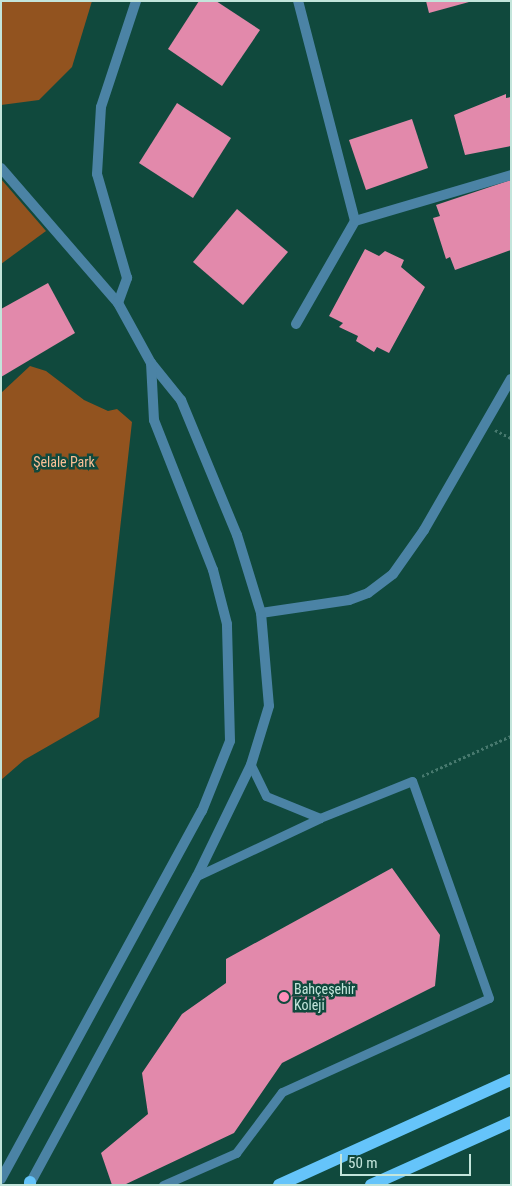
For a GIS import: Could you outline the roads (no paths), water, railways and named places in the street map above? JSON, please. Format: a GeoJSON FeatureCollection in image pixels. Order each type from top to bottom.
{"type":"FeatureCollection","features":[{"type":"Feature","properties":{"kind":"main road"},"geometry":{"type":"LineString","coordinates":[[279,1185],[511,1080]]}},
{"type":"Feature","properties":{"kind":"main road"},"geometry":{"type":"LineString","coordinates":[[371,1185],[511,1122]]}},
{"type":"Feature","properties":{"kind":"street"},"geometry":{"type":"LineString","coordinates":[[118,303],[128,278],[98,174],[101,107],[136,1]]}},
{"type":"Feature","properties":{"kind":"street"},"geometry":{"type":"LineString","coordinates":[[298,1],[355,221]]}},
{"type":"Feature","properties":{"kind":"street"},"geometry":{"type":"LineString","coordinates":[[1,168],[118,303],[152,363],[181,400],[237,534],[260,613],[269,706],[251,765],[197,876],[30,1184]]}},
{"type":"Feature","properties":{"kind":"street"},"geometry":{"type":"LineString","coordinates":[[296,324],[355,221],[511,175]]}},
{"type":"Feature","properties":{"kind":"street"},"geometry":{"type":"LineString","coordinates":[[1,1179],[202,811],[230,742],[232,681],[227,624],[214,570],[154,420],[152,363]]}},
{"type":"Feature","properties":{"kind":"street"},"geometry":{"type":"LineString","coordinates":[[260,613],[349,600],[368,593],[393,574],[424,530],[511,379]]}},
{"type":"Feature","properties":{"kind":"lane"},"geometry":{"type":"LineString","coordinates":[[251,765],[266,796],[320,818]]}},
{"type":"Feature","properties":{"kind":"lane"},"geometry":{"type":"LineString","coordinates":[[163,1185],[236,1153],[282,1092],[488,998],[412,781],[320,818],[197,876]]}},
{"type":"Feature","properties":{"kind":"place","name":"Bahçeşehir Koleji"},"geometry":{"type":"Point","coordinates":[284,997]}},
{"type":"Feature","properties":{"kind":"park label","name":"Şelale Park"},"geometry":{"type":"Point","coordinates":[64,462]}}]}
